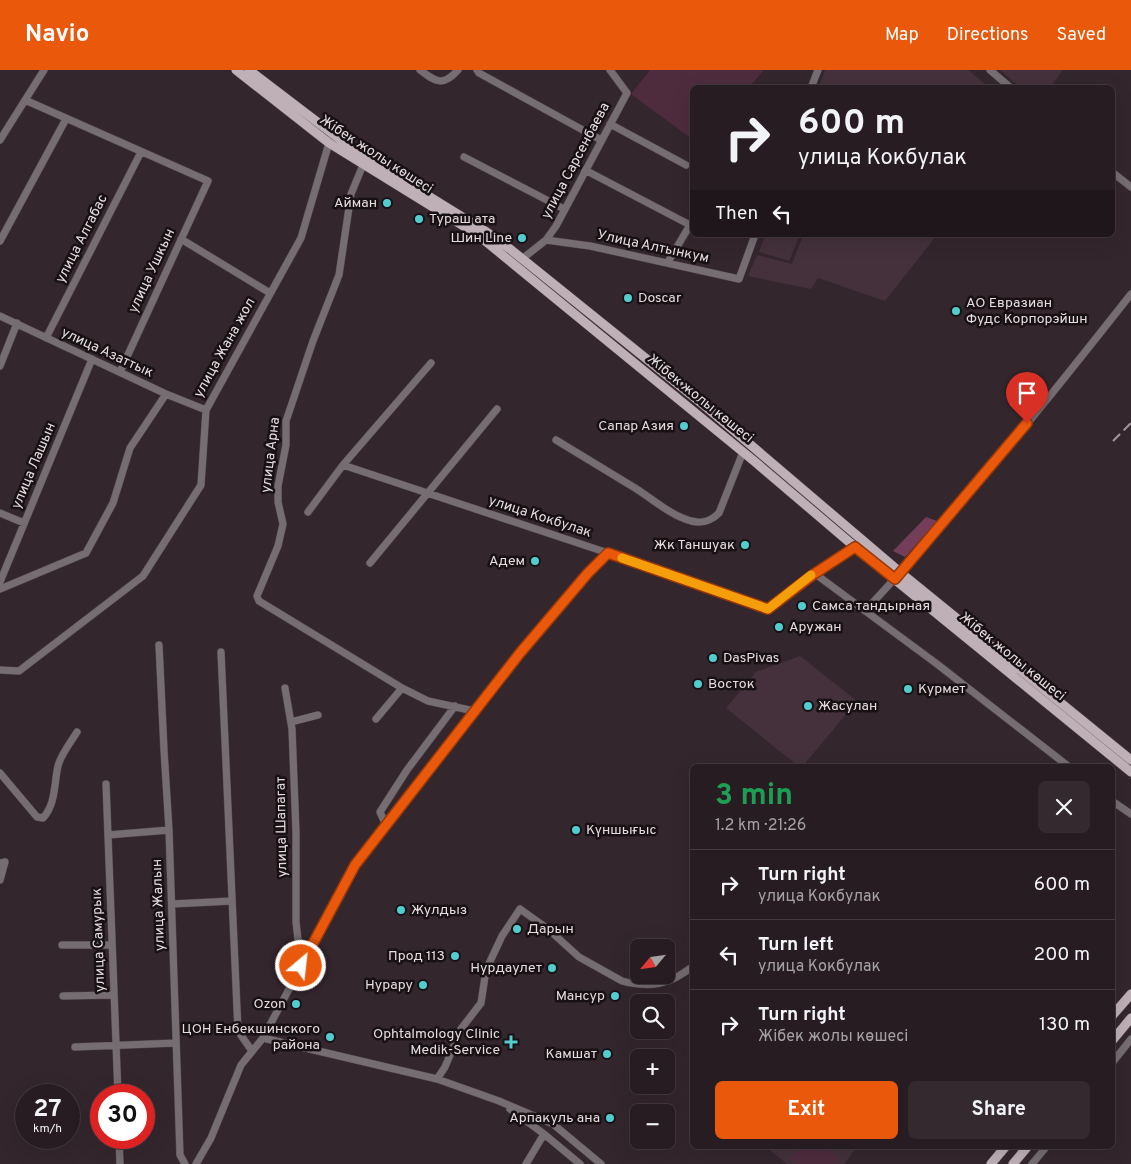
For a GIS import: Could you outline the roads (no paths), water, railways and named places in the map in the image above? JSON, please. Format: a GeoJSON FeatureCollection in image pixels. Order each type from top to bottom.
{"type":"FeatureCollection","features":[{"type":"Feature","properties":{"kind":"main road","name":"Жібек жолы көшесі"},"geometry":{"type":"LineString","coordinates":[[236,70],[329,144],[478,235],[743,452],[855,547],[898,576],[1131,760]]}},
{"type":"Feature","properties":{"kind":"main road","name":"Жібек жолы көшесі"},"geometry":{"type":"LineString","coordinates":[[251,71],[354,150],[485,231],[522,259],[705,406],[898,576],[1131,772]]}},
{"type":"Feature","properties":{"kind":"main road"},"geometry":{"type":"LineString","coordinates":[[1115,1013],[1131,994]]}},
{"type":"Feature","properties":{"kind":"main road"},"geometry":{"type":"LineString","coordinates":[[1115,1037],[1131,1018]]}},
{"type":"Feature","properties":{"kind":"main road"},"geometry":{"type":"LineString","coordinates":[[991,1164],[1004,1149]]}},
{"type":"Feature","properties":{"kind":"main road"},"geometry":{"type":"LineString","coordinates":[[1014,1164],[1026,1149]]}},
{"type":"Feature","properties":{"kind":"street"},"geometry":{"type":"LineString","coordinates":[[0,140],[44,70]]}},
{"type":"Feature","properties":{"kind":"street"},"geometry":{"type":"LineString","coordinates":[[420,70],[440,81],[450,79],[458,70]]}},
{"type":"Feature","properties":{"kind":"street","name":"улица Сарсенбаева"},"geometry":{"type":"LineString","coordinates":[[546,240],[556,226],[627,93],[610,70]]}},
{"type":"Feature","properties":{"kind":"street"},"geometry":{"type":"LineString","coordinates":[[813,85],[818,70]]}},
{"type":"Feature","properties":{"kind":"street"},"geometry":{"type":"LineString","coordinates":[[990,70],[1008,85]]}},
{"type":"Feature","properties":{"kind":"street"},"geometry":{"type":"LineString","coordinates":[[478,72],[601,140]]}},
{"type":"Feature","properties":{"kind":"street"},"geometry":{"type":"LineString","coordinates":[[25,100],[141,152]]}},
{"type":"Feature","properties":{"kind":"street"},"geometry":{"type":"LineString","coordinates":[[0,241],[66,119]]}},
{"type":"Feature","properties":{"kind":"street"},"geometry":{"type":"LineString","coordinates":[[610,124],[686,165]]}},
{"type":"Feature","properties":{"kind":"street","name":"улица Жана жол"},"geometry":{"type":"LineString","coordinates":[[0,670],[19,671],[143,576],[201,485],[206,410],[301,238],[333,134]]}},
{"type":"Feature","properties":{"kind":"street","name":"улица Ушкын"},"geometry":{"type":"LineString","coordinates":[[120,372],[208,181],[141,152]]}},
{"type":"Feature","properties":{"kind":"street","name":"улица Алгабас"},"geometry":{"type":"LineString","coordinates":[[46,338],[141,152]]}},
{"type":"Feature","properties":{"kind":"street"},"geometry":{"type":"LineString","coordinates":[[464,157],[564,209]]}},
{"type":"Feature","properties":{"kind":"street","name":"улица Арна"},"geometry":{"type":"LineString","coordinates":[[363,165],[352,194],[339,275],[313,342],[286,421],[286,445],[278,486],[278,502],[283,524],[278,546],[257,596],[259,601],[402,688],[428,701],[474,712]]}},
{"type":"Feature","properties":{"kind":"street"},"geometry":{"type":"LineString","coordinates":[[585,170],[690,225],[668,262]]}},
{"type":"Feature","properties":{"kind":"street"},"geometry":{"type":"LineString","coordinates":[[1115,174],[1131,187]]}},
{"type":"Feature","properties":{"kind":"street","name":"Улица Алтынкум"},"geometry":{"type":"LineString","coordinates":[[546,240],[590,246],[739,278],[755,237]]}},
{"type":"Feature","properties":{"kind":"street"},"geometry":{"type":"LineString","coordinates":[[181,239],[270,293]]}},
{"type":"Feature","properties":{"kind":"street"},"geometry":{"type":"LineString","coordinates":[[522,259],[546,240]]}},
{"type":"Feature","properties":{"kind":"street"},"geometry":{"type":"LineString","coordinates":[[865,611],[898,576],[990,469],[1131,294]]}},
{"type":"Feature","properties":{"kind":"street","name":"улица Азаттык"},"geometry":{"type":"LineString","coordinates":[[0,316],[166,394],[206,410]]}},
{"type":"Feature","properties":{"kind":"street"},"geometry":{"type":"LineString","coordinates":[[0,366],[17,323]]}},
{"type":"Feature","properties":{"kind":"street","name":"улица Лашын"},"geometry":{"type":"LineString","coordinates":[[0,582],[92,359]]}},
{"type":"Feature","properties":{"kind":"street"},"geometry":{"type":"LineString","coordinates":[[308,512],[343,465],[431,363]]}},
{"type":"Feature","properties":{"kind":"street"},"geometry":{"type":"LineString","coordinates":[[0,589],[86,553],[114,503],[130,448],[166,394]]}},
{"type":"Feature","properties":{"kind":"street"},"geometry":{"type":"LineString","coordinates":[[370,563],[428,494],[474,434],[496,410]]}},
{"type":"Feature","properties":{"kind":"street"},"geometry":{"type":"LineString","coordinates":[[556,440],[638,490],[662,508],[692,521],[705,522],[713,519],[719,513],[743,452]]}},
{"type":"Feature","properties":{"kind":"street","name":"улица Кокбулак"},"geometry":{"type":"LineString","coordinates":[[343,465],[608,553],[768,609],[814,574],[855,547]]}},
{"type":"Feature","properties":{"kind":"street"},"geometry":{"type":"LineString","coordinates":[[0,513],[24,523]]}},
{"type":"Feature","properties":{"kind":"street"},"geometry":{"type":"LineString","coordinates":[[196,1164],[211,1138],[241,1065],[262,1038],[355,865],[520,653],[588,573],[608,553]]}},
{"type":"Feature","properties":{"kind":"street"},"geometry":{"type":"LineString","coordinates":[[814,574],[937,664],[1065,764]]}},
{"type":"Feature","properties":{"kind":"street","name":"улица Жалын"},"geometry":{"type":"LineString","coordinates":[[159,645],[169,830],[180,1155],[185,1164]]}},
{"type":"Feature","properties":{"kind":"street"},"geometry":{"type":"LineString","coordinates":[[221,652],[238,1031],[252,1051]]}},
{"type":"Feature","properties":{"kind":"street","name":"улица Шапагат"},"geometry":{"type":"LineString","coordinates":[[285,688],[291,722],[296,832],[296,922],[301,966]]}},
{"type":"Feature","properties":{"kind":"street"},"geometry":{"type":"LineString","coordinates":[[376,718],[402,688]]}},
{"type":"Feature","properties":{"kind":"street"},"geometry":{"type":"LineString","coordinates":[[386,825],[380,812],[407,770],[455,706]]}},
{"type":"Feature","properties":{"kind":"street"},"geometry":{"type":"LineString","coordinates":[[291,722],[318,716]]}},
{"type":"Feature","properties":{"kind":"street"},"geometry":{"type":"LineString","coordinates":[[0,773],[37,817],[43,818],[47,814],[53,796],[58,764],[77,732]]}},
{"type":"Feature","properties":{"kind":"street","name":"улица Самурык"},"geometry":{"type":"LineString","coordinates":[[106,784],[118,1084]]}},
{"type":"Feature","properties":{"kind":"street"},"geometry":{"type":"LineString","coordinates":[[1115,803],[1131,814]]}},
{"type":"Feature","properties":{"kind":"street"},"geometry":{"type":"LineString","coordinates":[[108,835],[169,830]]}},
{"type":"Feature","properties":{"kind":"street"},"geometry":{"type":"LineString","coordinates":[[0,863],[5,862],[0,880]]}},
{"type":"Feature","properties":{"kind":"street"},"geometry":{"type":"LineString","coordinates":[[172,904],[232,901]]}},
{"type":"Feature","properties":{"kind":"street"},"geometry":{"type":"LineString","coordinates":[[437,1079],[445,1067],[461,1029],[481,1003],[486,970],[502,936],[520,909],[548,929],[579,957],[622,981],[629,983],[667,982],[690,968]]}},
{"type":"Feature","properties":{"kind":"street"},"geometry":{"type":"LineString","coordinates":[[62,945],[112,945]]}},
{"type":"Feature","properties":{"kind":"street"},"geometry":{"type":"LineString","coordinates":[[63,996],[114,995]]}},
{"type":"Feature","properties":{"kind":"street"},"geometry":{"type":"LineString","coordinates":[[262,1038],[437,1079],[499,1101],[553,1124],[601,1164]]}},
{"type":"Feature","properties":{"kind":"street"},"geometry":{"type":"LineString","coordinates":[[1115,1059],[1131,1039]]}},
{"type":"Feature","properties":{"kind":"street"},"geometry":{"type":"LineString","coordinates":[[75,1047],[176,1043]]}},
{"type":"Feature","properties":{"kind":"street"},"geometry":{"type":"LineString","coordinates":[[499,1101],[544,1134],[580,1164]]}},
{"type":"Feature","properties":{"kind":"street"},"geometry":{"type":"LineString","coordinates":[[526,1164],[544,1134]]}},
{"type":"Feature","properties":{"kind":"street"},"geometry":{"type":"LineString","coordinates":[[119,1149],[120,1164]]}},
{"type":"Feature","properties":{"kind":"street"},"geometry":{"type":"LineString","coordinates":[[1032,1164],[1044,1149]]}},
{"type":"Feature","properties":{"kind":"railway"},"geometry":{"type":"LineString","coordinates":[[1113,441],[1131,423]]}},
{"type":"Feature","properties":{"kind":"place","name":"Айман"},"geometry":{"type":"Point","coordinates":[387,203]}},
{"type":"Feature","properties":{"kind":"place","name":"Тураш ата"},"geometry":{"type":"Point","coordinates":[419,219]}},
{"type":"Feature","properties":{"kind":"place","name":"Шин Line"},"geometry":{"type":"Point","coordinates":[522,238]}},
{"type":"Feature","properties":{"kind":"place","name":"Doscar"},"geometry":{"type":"Point","coordinates":[628,298]}},
{"type":"Feature","properties":{"kind":"place","name":"АО Евразиан Фудс Корпорэйшн"},"geometry":{"type":"Point","coordinates":[956,311]}},
{"type":"Feature","properties":{"kind":"place","name":"Сапар Азия"},"geometry":{"type":"Point","coordinates":[684,426]}},
{"type":"Feature","properties":{"kind":"place","name":"Жк Таншуак"},"geometry":{"type":"Point","coordinates":[745,545]}},
{"type":"Feature","properties":{"kind":"place","name":"Адем"},"geometry":{"type":"Point","coordinates":[535,561]}},
{"type":"Feature","properties":{"kind":"place","name":"Самса тандырная"},"geometry":{"type":"Point","coordinates":[802,606]}},
{"type":"Feature","properties":{"kind":"place","name":"Аружан"},"geometry":{"type":"Point","coordinates":[779,627]}},
{"type":"Feature","properties":{"kind":"place","name":"DasPivas"},"geometry":{"type":"Point","coordinates":[713,658]}},
{"type":"Feature","properties":{"kind":"place","name":"Восток"},"geometry":{"type":"Point","coordinates":[698,684]}},
{"type":"Feature","properties":{"kind":"place","name":"Курмет"},"geometry":{"type":"Point","coordinates":[908,689]}},
{"type":"Feature","properties":{"kind":"place","name":"Жасулан"},"geometry":{"type":"Point","coordinates":[808,706]}},
{"type":"Feature","properties":{"kind":"place","name":"Күншығыс"},"geometry":{"type":"Point","coordinates":[576,830]}},
{"type":"Feature","properties":{"kind":"place","name":"Жулдыз"},"geometry":{"type":"Point","coordinates":[401,910]}},
{"type":"Feature","properties":{"kind":"place","name":"Дарын"},"geometry":{"type":"Point","coordinates":[517,929]}},
{"type":"Feature","properties":{"kind":"place","name":"Прод 113"},"geometry":{"type":"Point","coordinates":[455,956]}},
{"type":"Feature","properties":{"kind":"place","name":"Нурдаулет"},"geometry":{"type":"Point","coordinates":[552,968]}},
{"type":"Feature","properties":{"kind":"place","name":"Нурару"},"geometry":{"type":"Point","coordinates":[423,985]}},
{"type":"Feature","properties":{"kind":"place","name":"Мансур"},"geometry":{"type":"Point","coordinates":[615,996]}},
{"type":"Feature","properties":{"kind":"place","name":"Ozon"},"geometry":{"type":"Point","coordinates":[296,1004]}},
{"type":"Feature","properties":{"kind":"place","name":"ЦОН Енбекшинского района"},"geometry":{"type":"Point","coordinates":[330,1037]}},
{"type":"Feature","properties":{"kind":"place","name":"Ophtalmology Clinic Medik-Service"},"geometry":{"type":"Point","coordinates":[511,1042]}},
{"type":"Feature","properties":{"kind":"place","name":"Камшат"},"geometry":{"type":"Point","coordinates":[607,1054]}},
{"type":"Feature","properties":{"kind":"place","name":"Арпакуль ана"},"geometry":{"type":"Point","coordinates":[610,1118]}}]}
